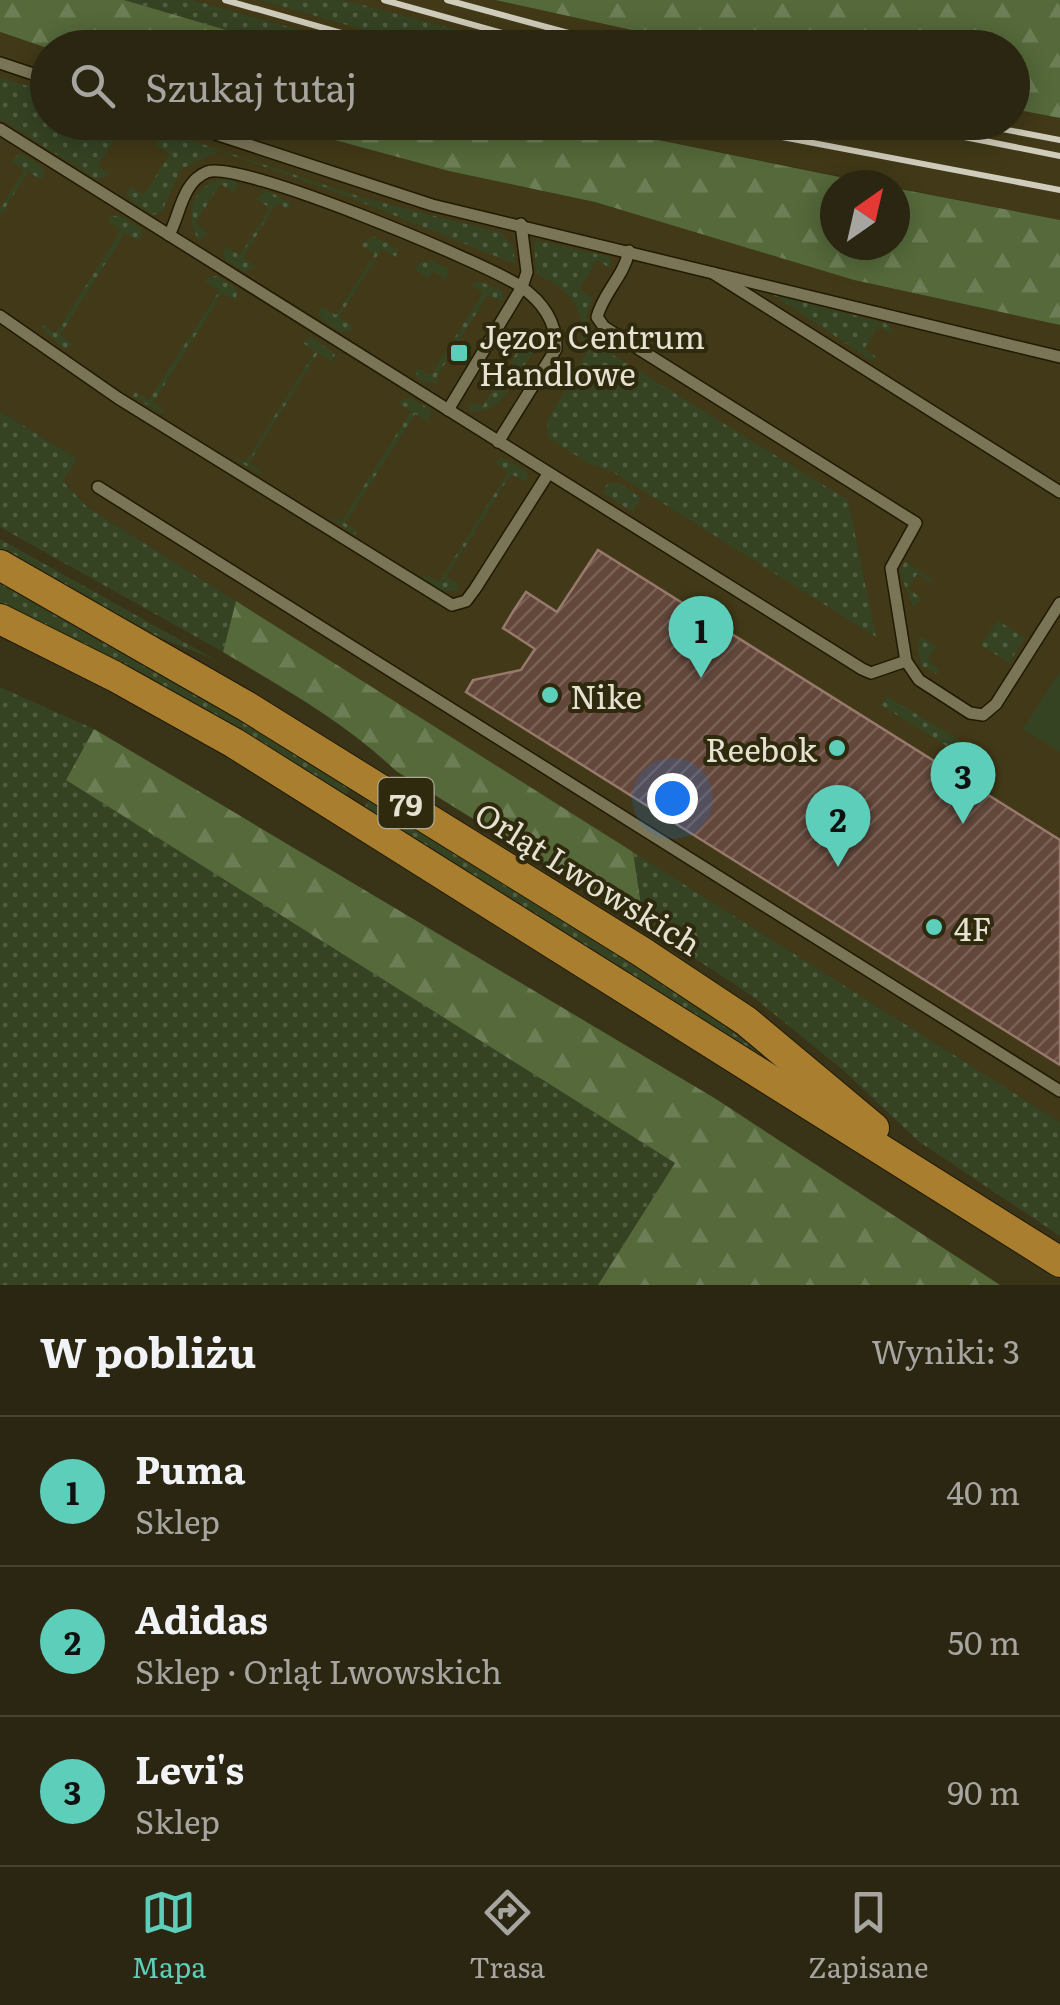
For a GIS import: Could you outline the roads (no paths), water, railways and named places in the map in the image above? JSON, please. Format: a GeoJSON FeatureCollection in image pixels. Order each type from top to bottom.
{"type":"FeatureCollection","features":[{"type":"Feature","properties":{"kind":"main road","name":"Orląt Lwowskich"},"geometry":{"type":"LineString","coordinates":[[0,566],[369,780],[714,999],[958,1197]]}},
{"type":"Feature","properties":{"kind":"main road","name":"Orląt Lwowskich"},"geometry":{"type":"LineString","coordinates":[[0,619],[114,676],[234,744],[1060,1262]]}},
{"type":"Feature","properties":{"kind":"lane"},"geometry":{"type":"LineString","coordinates":[[0,64],[30,73]]}},
{"type":"Feature","properties":{"kind":"lane"},"geometry":{"type":"LineString","coordinates":[[0,129],[862,669],[872,673],[906,661]]}},
{"type":"Feature","properties":{"kind":"lane"},"geometry":{"type":"LineString","coordinates":[[232,140],[376,189],[1060,357]]}},
{"type":"Feature","properties":{"kind":"lane"},"geometry":{"type":"LineString","coordinates":[[169,235],[192,184],[208,171],[234,170],[326,202],[522,287],[551,318],[556,349],[498,442]]}},
{"type":"Feature","properties":{"kind":"lane"},"geometry":{"type":"LineString","coordinates":[[448,410],[522,287],[527,272],[521,224]]}},
{"type":"Feature","properties":{"kind":"lane"},"geometry":{"type":"LineString","coordinates":[[629,251],[626,266],[600,308],[597,318],[604,327],[916,523],[891,568],[906,661],[919,680],[970,714],[983,715],[996,704],[1060,603]]}},
{"type":"Feature","properties":{"kind":"lane"},"geometry":{"type":"LineString","coordinates":[[705,268],[1060,492]]}},
{"type":"Feature","properties":{"kind":"lane"},"geometry":{"type":"LineString","coordinates":[[0,316],[118,398],[452,605],[466,601],[548,474]]}},
{"type":"Feature","properties":{"kind":"lane"},"geometry":{"type":"LineString","coordinates":[[98,487],[1060,1092]]}},
{"type":"Feature","properties":{"kind":"railway"},"geometry":{"type":"LineString","coordinates":[[225,0],[331,30]]}},
{"type":"Feature","properties":{"kind":"railway"},"geometry":{"type":"LineString","coordinates":[[384,0],[492,30]]}},
{"type":"Feature","properties":{"kind":"railway"},"geometry":{"type":"LineString","coordinates":[[447,0],[558,30]]}},
{"type":"Feature","properties":{"kind":"railway"},"geometry":{"type":"LineString","coordinates":[[1030,134],[1060,140]]}},
{"type":"Feature","properties":{"kind":"railway"},"geometry":{"type":"LineString","coordinates":[[798,140],[1060,190]]}},
{"type":"Feature","properties":{"kind":"railway"},"geometry":{"type":"LineString","coordinates":[[980,140],[1060,156]]}},
{"type":"Feature","properties":{"kind":"place","name":"Jęzor Centrum Handlowe"},"geometry":{"type":"Point","coordinates":[459,353]}},
{"type":"Feature","properties":{"kind":"place","name":"Puma"},"geometry":{"type":"Point","coordinates":[701,678]}},
{"type":"Feature","properties":{"kind":"place","name":"Nike"},"geometry":{"type":"Point","coordinates":[550,695]}},
{"type":"Feature","properties":{"kind":"place","name":"Reebok"},"geometry":{"type":"Point","coordinates":[837,748]}},
{"type":"Feature","properties":{"kind":"place","name":"Levi's"},"geometry":{"type":"Point","coordinates":[963,824]}},
{"type":"Feature","properties":{"kind":"place","name":"Adidas"},"geometry":{"type":"Point","coordinates":[838,867]}},
{"type":"Feature","properties":{"kind":"place","name":"4F"},"geometry":{"type":"Point","coordinates":[934,927]}}]}
